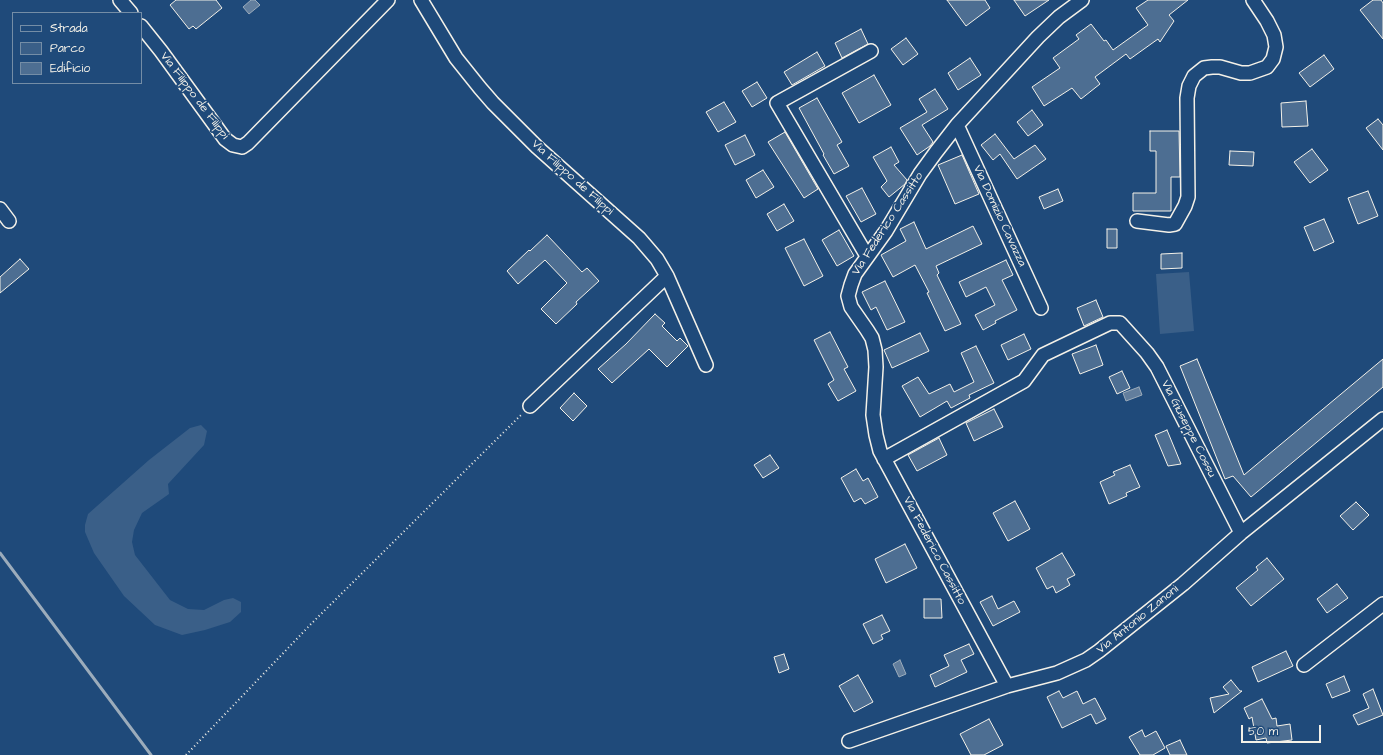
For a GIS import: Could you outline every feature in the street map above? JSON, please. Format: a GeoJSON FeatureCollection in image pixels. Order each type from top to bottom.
{"type":"FeatureCollection","features":[{"type":"Feature","properties":{"kind":"street"},"geometry":{"type":"LineString","coordinates":[[120,0],[130,12]]}},
{"type":"Feature","properties":{"kind":"street","name":"Via Filippo de Filippi"},"geometry":{"type":"LineString","coordinates":[[142,27],[225,139],[233,145],[242,147],[248,143],[388,0]]}},
{"type":"Feature","properties":{"kind":"street","name":"Via Filippo de Filippi"},"geometry":{"type":"LineString","coordinates":[[421,0],[446,43],[480,88],[518,129],[639,238],[657,259],[668,276],[706,365]]}},
{"type":"Feature","properties":{"kind":"street","name":"Via Federico Cassitto"},"geometry":{"type":"LineString","coordinates":[[1007,686],[884,459],[878,443],[874,425],[873,406],[876,367],[875,350],[872,338],[851,307],[848,296],[853,280],[867,256],[886,231],[930,159],[957,125],[1038,37],[1082,0]]}},
{"type":"Feature","properties":{"kind":"street"},"geometry":{"type":"LineString","coordinates":[[1137,221],[1169,225],[1176,224],[1185,206],[1188,197],[1187,98],[1189,86],[1194,76],[1204,68],[1212,67],[1220,67],[1241,73],[1250,73],[1267,67],[1273,59],[1276,47],[1274,35],[1267,21],[1253,0]]}},
{"type":"Feature","properties":{"kind":"street"},"geometry":{"type":"LineString","coordinates":[[867,256],[777,103],[871,51]]}},
{"type":"Feature","properties":{"kind":"street","name":"Via Domizio Cavazza"},"geometry":{"type":"LineString","coordinates":[[957,125],[1041,308]]}},
{"type":"Feature","properties":{"kind":"street"},"geometry":{"type":"LineString","coordinates":[[0,208],[9,221]]}},
{"type":"Feature","properties":{"kind":"street"},"geometry":{"type":"LineString","coordinates":[[530,406],[668,276]]}},
{"type":"Feature","properties":{"kind":"street","name":"Via Giuseppe Cossu"},"geometry":{"type":"LineString","coordinates":[[884,459],[1024,381],[1043,355],[1110,323],[1120,323],[1147,353],[1160,372],[1241,533]]}},
{"type":"Feature","properties":{"kind":"street","name":"Via Antonio Zanoni"},"geometry":{"type":"LineString","coordinates":[[849,741],[1007,686],[1057,673],[1086,660],[1183,584],[1241,533],[1383,419]]}},
{"type":"Feature","properties":{"kind":"street"},"geometry":{"type":"LineString","coordinates":[[1304,665],[1383,604]]}},
{"type":"Feature","properties":{"kind":"path"},"geometry":{"type":"LineString","coordinates":[[186,755],[311,624],[530,406]]}},
{"type":"Feature","properties":{"kind":"green space"},"geometry":{"type":"Polygon","coordinates":[[[1189,272],[1194,331],[1160,334],[1156,274],[1189,272]]]}},
{"type":"Feature","properties":{"kind":"green space"},"geometry":{"type":"Polygon","coordinates":[[[201,425],[207,431],[204,445],[168,484],[169,494],[142,513],[134,530],[132,542],[135,555],[170,600],[188,609],[204,610],[224,600],[233,598],[241,602],[241,612],[230,622],[182,635],[155,625],[124,596],[94,553],[85,532],[85,525],[88,514],[149,460],[190,428],[201,425]]]}},
{"type":"Feature","properties":{"kind":"shaded area"},"geometry":{"type":"Polygon","coordinates":[[[251,0],[255,0],[260,5],[249,14],[243,7],[251,0]]]}},
{"type":"Feature","properties":{"kind":"shaded area"},"geometry":{"type":"Polygon","coordinates":[[[1139,387],[1142,395],[1126,401],[1123,393],[1139,387]]]}},
{"type":"Feature","properties":{"kind":"shaded area"},"geometry":{"type":"Polygon","coordinates":[[[900,660],[906,674],[899,677],[893,664],[900,660]]]}},
{"type":"Feature","properties":{"kind":"building"},"geometry":{"type":"Polygon","coordinates":[[[176,0],[216,0],[222,8],[196,29],[193,26],[189,29],[170,5],[176,0]]]}},
{"type":"Feature","properties":{"kind":"building"},"geometry":{"type":"Polygon","coordinates":[[[947,0],[985,0],[990,8],[966,26],[947,0]]]}},
{"type":"Feature","properties":{"kind":"building"},"geometry":{"type":"Polygon","coordinates":[[[1014,0],[1049,0],[1025,16],[1014,0]]]}},
{"type":"Feature","properties":{"kind":"building"},"geometry":{"type":"Polygon","coordinates":[[[1148,0],[1188,0],[1169,15],[1174,21],[1160,42],[1158,39],[1130,59],[1126,54],[1095,77],[1100,84],[1081,99],[1072,88],[1044,106],[1032,87],[1060,68],[1053,58],[1079,39],[1076,35],[1091,24],[1113,50],[1148,25],[1136,8],[1148,0]]]}},
{"type":"Feature","properties":{"kind":"building"},"geometry":{"type":"Polygon","coordinates":[[[1373,0],[1381,0],[1383,3],[1383,39],[1360,10],[1373,0]]]}},
{"type":"Feature","properties":{"kind":"building"},"geometry":{"type":"Polygon","coordinates":[[[861,29],[868,44],[842,58],[835,43],[861,29]]]}},
{"type":"Feature","properties":{"kind":"building"},"geometry":{"type":"Polygon","coordinates":[[[906,38],[918,54],[903,65],[891,49],[906,38]]]}},
{"type":"Feature","properties":{"kind":"building"},"geometry":{"type":"Polygon","coordinates":[[[817,52],[825,66],[792,85],[784,72],[817,52]]]}},
{"type":"Feature","properties":{"kind":"building"},"geometry":{"type":"Polygon","coordinates":[[[1324,55],[1334,69],[1310,87],[1299,73],[1324,55]]]}},
{"type":"Feature","properties":{"kind":"building"},"geometry":{"type":"Polygon","coordinates":[[[970,58],[981,75],[958,90],[948,73],[970,58]]]}},
{"type":"Feature","properties":{"kind":"building"},"geometry":{"type":"Polygon","coordinates":[[[874,75],[891,105],[859,123],[842,93],[874,75]]]}},
{"type":"Feature","properties":{"kind":"building"},"geometry":{"type":"Polygon","coordinates":[[[757,82],[767,98],[752,107],[742,91],[757,82]]]}},
{"type":"Feature","properties":{"kind":"building"},"geometry":{"type":"Polygon","coordinates":[[[935,89],[948,109],[922,125],[933,142],[930,146],[917,155],[900,128],[927,112],[919,99],[935,89]]]}},
{"type":"Feature","properties":{"kind":"building"},"geometry":{"type":"Polygon","coordinates":[[[817,98],[842,142],[837,145],[849,166],[834,174],[799,108],[817,98]]]}},
{"type":"Feature","properties":{"kind":"building"},"geometry":{"type":"Polygon","coordinates":[[[1306,101],[1308,126],[1282,127],[1281,103],[1306,101]]]}},
{"type":"Feature","properties":{"kind":"building"},"geometry":{"type":"Polygon","coordinates":[[[724,102],[736,122],[718,132],[706,112],[724,102]]]}},
{"type":"Feature","properties":{"kind":"building"},"geometry":{"type":"Polygon","coordinates":[[[1032,110],[1043,125],[1028,136],[1017,122],[1032,110]]]}},
{"type":"Feature","properties":{"kind":"building"},"geometry":{"type":"Polygon","coordinates":[[[1378,119],[1383,125],[1383,150],[1366,128],[1378,119]]]}},
{"type":"Feature","properties":{"kind":"building"},"geometry":{"type":"Polygon","coordinates":[[[1150,131],[1179,131],[1180,177],[1171,177],[1171,211],[1133,211],[1133,193],[1156,193],[1156,151],[1150,151],[1150,131]]]}},
{"type":"Feature","properties":{"kind":"building"},"geometry":{"type":"Polygon","coordinates":[[[785,132],[818,189],[804,198],[768,142],[785,132]]]}},
{"type":"Feature","properties":{"kind":"building"},"geometry":{"type":"Polygon","coordinates":[[[995,134],[1014,159],[1035,145],[1046,159],[1017,179],[1000,154],[993,160],[981,145],[995,134]]]}},
{"type":"Feature","properties":{"kind":"building"},"geometry":{"type":"Polygon","coordinates":[[[745,135],[755,155],[735,165],[725,145],[745,135]]]}},
{"type":"Feature","properties":{"kind":"building"},"geometry":{"type":"Polygon","coordinates":[[[891,147],[899,162],[894,165],[907,180],[905,184],[889,197],[881,187],[887,181],[873,157],[891,147]]]}},
{"type":"Feature","properties":{"kind":"building"},"geometry":{"type":"Polygon","coordinates":[[[1312,149],[1328,170],[1310,183],[1294,162],[1312,149]]]}},
{"type":"Feature","properties":{"kind":"building"},"geometry":{"type":"Polygon","coordinates":[[[1230,151],[1254,152],[1253,166],[1229,165],[1230,151]]]}},
{"type":"Feature","properties":{"kind":"building"},"geometry":{"type":"Polygon","coordinates":[[[962,155],[979,194],[955,204],[938,165],[962,155]]]}},
{"type":"Feature","properties":{"kind":"building"},"geometry":{"type":"Polygon","coordinates":[[[763,170],[774,187],[756,198],[746,180],[763,170]]]}},
{"type":"Feature","properties":{"kind":"building"},"geometry":{"type":"Polygon","coordinates":[[[862,188],[876,214],[861,222],[846,196],[862,188]]]}},
{"type":"Feature","properties":{"kind":"building"},"geometry":{"type":"Polygon","coordinates":[[[1058,189],[1063,201],[1044,209],[1039,197],[1058,189]]]}},
{"type":"Feature","properties":{"kind":"building"},"geometry":{"type":"Polygon","coordinates":[[[1368,191],[1378,216],[1358,224],[1348,198],[1368,191]]]}},
{"type":"Feature","properties":{"kind":"building"},"geometry":{"type":"Polygon","coordinates":[[[784,204],[794,221],[777,231],[767,214],[784,204]]]}},
{"type":"Feature","properties":{"kind":"building"},"geometry":{"type":"Polygon","coordinates":[[[1324,219],[1334,242],[1314,251],[1304,227],[1324,219]]]}},
{"type":"Feature","properties":{"kind":"building"},"geometry":{"type":"Polygon","coordinates":[[[914,222],[926,249],[973,226],[982,244],[936,266],[939,273],[937,275],[961,324],[945,331],[927,293],[929,292],[915,265],[893,277],[881,255],[906,241],[900,229],[914,222]]]}},
{"type":"Feature","properties":{"kind":"building"},"geometry":{"type":"Polygon","coordinates":[[[1107,229],[1117,229],[1117,248],[1107,248],[1107,229]]]}},
{"type":"Feature","properties":{"kind":"building"},"geometry":{"type":"Polygon","coordinates":[[[839,230],[854,256],[837,266],[822,240],[839,230]]]}},
{"type":"Feature","properties":{"kind":"building"},"geometry":{"type":"Polygon","coordinates":[[[547,235],[582,272],[587,268],[599,281],[576,302],[577,304],[556,324],[541,309],[567,283],[545,260],[518,284],[507,271],[547,235]]]}},
{"type":"Feature","properties":{"kind":"building"},"geometry":{"type":"Polygon","coordinates":[[[804,239],[823,276],[804,286],[785,248],[804,239]]]}},
{"type":"Feature","properties":{"kind":"building"},"geometry":{"type":"Polygon","coordinates":[[[1182,253],[1182,268],[1161,269],[1161,254],[1182,253]]]}},
{"type":"Feature","properties":{"kind":"building"},"geometry":{"type":"Polygon","coordinates":[[[20,259],[29,269],[0,293],[0,277],[20,259]]]}},
{"type":"Feature","properties":{"kind":"building"},"geometry":{"type":"Polygon","coordinates":[[[1006,260],[1013,275],[1002,280],[1017,310],[995,321],[996,323],[983,330],[975,315],[995,305],[986,287],[966,297],[959,282],[1006,260]]]}},
{"type":"Feature","properties":{"kind":"building"},"geometry":{"type":"Polygon","coordinates":[[[885,281],[905,322],[887,330],[876,307],[871,310],[862,292],[885,281]]]}},
{"type":"Feature","properties":{"kind":"building"},"geometry":{"type":"Polygon","coordinates":[[[1096,300],[1103,317],[1084,326],[1077,308],[1096,300]]]}},
{"type":"Feature","properties":{"kind":"building"},"geometry":{"type":"Polygon","coordinates":[[[655,314],[665,323],[662,326],[677,341],[680,338],[688,346],[667,367],[649,349],[612,383],[598,369],[626,344],[655,314]]]}},
{"type":"Feature","properties":{"kind":"building"},"geometry":{"type":"Polygon","coordinates":[[[830,332],[848,367],[844,369],[856,391],[838,401],[828,384],[834,380],[814,340],[830,332]]]}},
{"type":"Feature","properties":{"kind":"building"},"geometry":{"type":"Polygon","coordinates":[[[920,333],[929,351],[892,368],[884,350],[920,333]]]}},
{"type":"Feature","properties":{"kind":"building"},"geometry":{"type":"Polygon","coordinates":[[[1024,334],[1031,349],[1008,360],[1001,345],[1024,334]]]}},
{"type":"Feature","properties":{"kind":"building"},"geometry":{"type":"Polygon","coordinates":[[[1096,345],[1103,365],[1080,374],[1072,354],[1096,345]]]}},
{"type":"Feature","properties":{"kind":"building"},"geometry":{"type":"Polygon","coordinates":[[[976,346],[994,383],[969,395],[970,398],[951,408],[947,401],[920,417],[902,386],[918,377],[929,394],[950,384],[954,392],[974,382],[961,353],[976,346]]]}},
{"type":"Feature","properties":{"kind":"building"},"geometry":{"type":"Polygon","coordinates":[[[1197,359],[1244,475],[1383,359],[1383,387],[1251,497],[1233,476],[1225,479],[1180,366],[1197,359]]]}},
{"type":"Feature","properties":{"kind":"building"},"geometry":{"type":"Polygon","coordinates":[[[1122,371],[1130,388],[1117,394],[1109,377],[1122,371]]]}},
{"type":"Feature","properties":{"kind":"building"},"geometry":{"type":"Polygon","coordinates":[[[574,393],[587,406],[573,421],[560,408],[574,393]]]}},
{"type":"Feature","properties":{"kind":"building"},"geometry":{"type":"Polygon","coordinates":[[[994,409],[1003,427],[974,441],[966,423],[994,409]]]}},
{"type":"Feature","properties":{"kind":"building"},"geometry":{"type":"Polygon","coordinates":[[[1167,430],[1181,464],[1168,466],[1155,435],[1167,430]]]}},
{"type":"Feature","properties":{"kind":"building"},"geometry":{"type":"Polygon","coordinates":[[[939,438],[947,455],[917,471],[908,455],[939,438]]]}},
{"type":"Feature","properties":{"kind":"building"},"geometry":{"type":"Polygon","coordinates":[[[770,455],[779,468],[763,478],[754,465],[770,455]]]}},
{"type":"Feature","properties":{"kind":"building"},"geometry":{"type":"Polygon","coordinates":[[[1130,465],[1140,487],[1126,493],[1127,496],[1109,504],[1100,482],[1115,475],[1113,472],[1130,465]]]}},
{"type":"Feature","properties":{"kind":"building"},"geometry":{"type":"Polygon","coordinates":[[[856,469],[863,481],[868,478],[878,497],[865,504],[861,498],[854,502],[841,478],[856,469]]]}},
{"type":"Feature","properties":{"kind":"building"},"geometry":{"type":"Polygon","coordinates":[[[1015,501],[1030,529],[1008,541],[993,513],[1015,501]]]}},
{"type":"Feature","properties":{"kind":"building"},"geometry":{"type":"Polygon","coordinates":[[[1356,502],[1369,515],[1353,530],[1340,516],[1356,502]]]}},
{"type":"Feature","properties":{"kind":"building"},"geometry":{"type":"Polygon","coordinates":[[[905,544],[917,568],[886,583],[875,559],[905,544]]]}},
{"type":"Feature","properties":{"kind":"building"},"geometry":{"type":"Polygon","coordinates":[[[1062,553],[1075,575],[1067,579],[1070,585],[1056,593],[1053,586],[1047,589],[1036,568],[1062,553]]]}},
{"type":"Feature","properties":{"kind":"building"},"geometry":{"type":"Polygon","coordinates":[[[1267,558],[1284,579],[1251,606],[1236,588],[1258,570],[1256,567],[1267,558]]]}},
{"type":"Feature","properties":{"kind":"building"},"geometry":{"type":"Polygon","coordinates":[[[1337,584],[1348,598],[1327,613],[1317,599],[1337,584]]]}},
{"type":"Feature","properties":{"kind":"building"},"geometry":{"type":"Polygon","coordinates":[[[992,596],[998,609],[1014,601],[1020,612],[993,626],[980,602],[992,596]]]}},
{"type":"Feature","properties":{"kind":"building"},"geometry":{"type":"Polygon","coordinates":[[[924,599],[941,599],[942,618],[924,618],[924,599]]]}},
{"type":"Feature","properties":{"kind":"building"},"geometry":{"type":"Polygon","coordinates":[[[882,615],[890,631],[881,635],[883,639],[873,644],[863,624],[882,615]]]}},
{"type":"Feature","properties":{"kind":"building"},"geometry":{"type":"Polygon","coordinates":[[[969,644],[974,654],[961,660],[967,672],[935,687],[930,675],[949,666],[944,655],[969,644]]]}},
{"type":"Feature","properties":{"kind":"building"},"geometry":{"type":"Polygon","coordinates":[[[1286,651],[1293,666],[1258,682],[1252,667],[1286,651]]]}},
{"type":"Feature","properties":{"kind":"building"},"geometry":{"type":"Polygon","coordinates":[[[784,654],[789,669],[779,673],[774,657],[784,654]]]}},
{"type":"Feature","properties":{"kind":"building"},"geometry":{"type":"Polygon","coordinates":[[[858,675],[873,702],[854,712],[839,686],[858,675]]]}},
{"type":"Feature","properties":{"kind":"building"},"geometry":{"type":"Polygon","coordinates":[[[1344,676],[1350,691],[1332,698],[1326,684],[1344,676]]]}},
{"type":"Feature","properties":{"kind":"building"},"geometry":{"type":"Polygon","coordinates":[[[1231,680],[1240,691],[1242,691],[1214,713],[1210,698],[1229,694],[1223,687],[1231,680]]]}},
{"type":"Feature","properties":{"kind":"building"},"geometry":{"type":"Polygon","coordinates":[[[1373,689],[1383,715],[1358,725],[1353,715],[1369,708],[1363,694],[1373,689]]]}},
{"type":"Feature","properties":{"kind":"building"},"geometry":{"type":"Polygon","coordinates":[[[1059,691],[1063,698],[1077,691],[1083,704],[1095,698],[1106,719],[1096,724],[1091,714],[1062,728],[1047,697],[1059,691]]]}},
{"type":"Feature","properties":{"kind":"building"},"geometry":{"type":"Polygon","coordinates":[[[1262,699],[1272,719],[1276,718],[1277,726],[1290,724],[1292,740],[1267,743],[1266,738],[1256,740],[1252,717],[1249,719],[1244,708],[1262,699]]]}},
{"type":"Feature","properties":{"kind":"building"},"geometry":{"type":"Polygon","coordinates":[[[989,719],[1003,745],[984,755],[971,755],[960,734],[989,719]]]}},
{"type":"Feature","properties":{"kind":"building"},"geometry":{"type":"Polygon","coordinates":[[[1142,730],[1145,737],[1156,731],[1165,748],[1153,755],[1140,755],[1129,737],[1142,730]]]}},
{"type":"Feature","properties":{"kind":"building"},"geometry":{"type":"Polygon","coordinates":[[[1180,740],[1187,755],[1170,755],[1166,746],[1180,740]]]}},
{"type":"Feature","properties":{"kind":"waterway"},"geometry":{"type":"LineString","coordinates":[[0,553],[151,755]]}}]}
